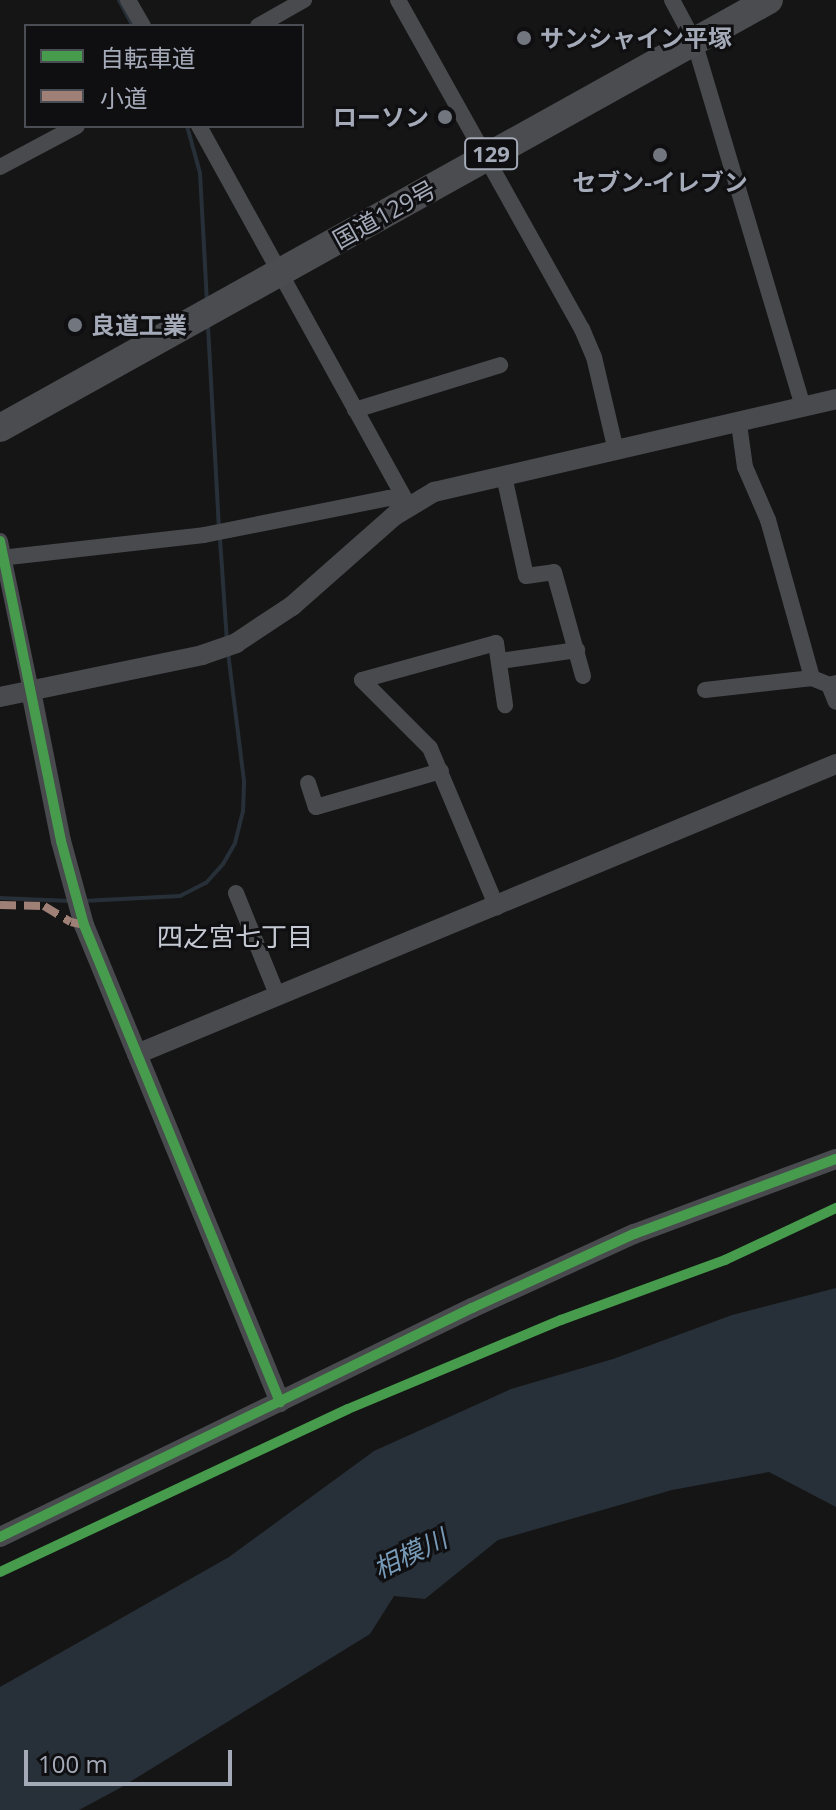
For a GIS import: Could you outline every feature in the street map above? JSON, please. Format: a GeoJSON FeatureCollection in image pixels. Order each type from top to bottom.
{"type":"FeatureCollection","features":[{"type":"Feature","properties":{"kind":"highway","name":"国道129号"},"geometry":{"type":"LineString","coordinates":[[690,33],[733,0]]}},
{"type":"Feature","properties":{"kind":"highway","name":"国道129号"},"geometry":{"type":"LineString","coordinates":[[0,428],[276,265],[690,33],[769,0]]}},
{"type":"Feature","properties":{"kind":"highway","name":"国道129号"},"geometry":{"type":"LineString","coordinates":[[0,408],[208,304]]}},
{"type":"Feature","properties":{"kind":"street"},"geometry":{"type":"LineString","coordinates":[[128,0],[142,24]]}},
{"type":"Feature","properties":{"kind":"street"},"geometry":{"type":"LineString","coordinates":[[262,24],[304,0]]}},
{"type":"Feature","properties":{"kind":"street"},"geometry":{"type":"LineString","coordinates":[[398,0],[582,329],[594,357],[616,451]]}},
{"type":"Feature","properties":{"kind":"street"},"geometry":{"type":"LineString","coordinates":[[672,0],[690,33],[803,407]]}},
{"type":"Feature","properties":{"kind":"street"},"geometry":{"type":"LineString","coordinates":[[0,167],[73,128]]}},
{"type":"Feature","properties":{"kind":"street"},"geometry":{"type":"LineString","coordinates":[[200,128],[408,505]]}},
{"type":"Feature","properties":{"kind":"street"},"geometry":{"type":"LineString","coordinates":[[355,410],[500,365]]}},
{"type":"Feature","properties":{"kind":"street"},"geometry":{"type":"LineString","coordinates":[[0,697],[228,646],[292,606],[408,505],[451,487],[739,424],[836,399]]}},
{"type":"Feature","properties":{"kind":"street"},"geometry":{"type":"LineString","coordinates":[[739,424],[745,467],[768,520],[812,678]]}},
{"type":"Feature","properties":{"kind":"street"},"geometry":{"type":"LineString","coordinates":[[504,476],[526,576],[554,572],[583,676]]}},
{"type":"Feature","properties":{"kind":"street"},"geometry":{"type":"LineString","coordinates":[[280,1402],[80,912],[1,552],[204,535],[389,498],[408,505]]}},
{"type":"Feature","properties":{"kind":"street"},"geometry":{"type":"LineString","coordinates":[[497,907],[430,748],[362,680],[496,643],[505,705]]}},
{"type":"Feature","properties":{"kind":"street"},"geometry":{"type":"LineString","coordinates":[[500,661],[577,650]]}},
{"type":"Feature","properties":{"kind":"street"},"geometry":{"type":"LineString","coordinates":[[705,690],[812,678],[832,684],[836,702]]}},
{"type":"Feature","properties":{"kind":"street"},"geometry":{"type":"LineString","coordinates":[[137,1054],[836,764]]}},
{"type":"Feature","properties":{"kind":"street"},"geometry":{"type":"LineString","coordinates":[[308,783],[316,807],[441,771]]}},
{"type":"Feature","properties":{"kind":"street"},"geometry":{"type":"LineString","coordinates":[[236,893],[278,997]]}},
{"type":"Feature","properties":{"kind":"street"},"geometry":{"type":"LineString","coordinates":[[0,1537],[472,1308],[634,1234],[836,1159]]}},
{"type":"Feature","properties":{"kind":"water","name":"相模川"},"geometry":{"type":"Polygon","coordinates":[[[836,1288],[836,1507],[769,1472],[672,1490],[498,1540],[425,1599],[394,1596],[370,1634],[120,1788],[79,1810],[0,1810],[0,1687],[229,1557],[374,1451],[511,1389],[613,1359],[732,1315],[836,1288]]]}},
{"type":"Feature","properties":{"kind":"waterway"},"geometry":{"type":"LineString","coordinates":[[119,0],[132,24]]}},
{"type":"Feature","properties":{"kind":"waterway"},"geometry":{"type":"LineString","coordinates":[[188,128],[200,173],[207,302]]}},
{"type":"Feature","properties":{"kind":"waterway"},"geometry":{"type":"LineString","coordinates":[[208,326],[219,526]]}},
{"type":"Feature","properties":{"kind":"waterway"},"geometry":{"type":"LineString","coordinates":[[220,539],[227,641]]}},
{"type":"Feature","properties":{"kind":"waterway"},"geometry":{"type":"LineString","coordinates":[[83,901],[180,896],[206,883],[223,864],[235,843],[243,812],[244,781],[228,653]]}},
{"type":"Feature","properties":{"kind":"waterway"},"geometry":{"type":"LineString","coordinates":[[0,898],[70,901]]}},
{"type":"Feature","properties":{"kind":"marked path"},"geometry":{"type":"LineString","coordinates":[[0,905],[44,906],[71,922],[84,925]]}},
{"type":"Feature","properties":{"kind":"cycle path"},"geometry":{"type":"LineString","coordinates":[[0,541],[61,841],[84,925],[280,1402]]}},
{"type":"Feature","properties":{"kind":"cycle path"},"geometry":{"type":"LineString","coordinates":[[0,1537],[472,1308],[634,1234],[836,1159]]}},
{"type":"Feature","properties":{"kind":"cycle path"},"geometry":{"type":"LineString","coordinates":[[0,1572],[348,1409],[561,1320],[725,1260],[836,1208]]}},
{"type":"Feature","properties":{"kind":"place","name":"サンシャイン平塚"},"geometry":{"type":"Point","coordinates":[524,38]}},
{"type":"Feature","properties":{"kind":"place","name":"ローソン"},"geometry":{"type":"Point","coordinates":[445,117]}},
{"type":"Feature","properties":{"kind":"place","name":"セブン-イレブン"},"geometry":{"type":"Point","coordinates":[660,155]}},
{"type":"Feature","properties":{"kind":"place","name":"良道工業"},"geometry":{"type":"Point","coordinates":[75,325]}},
{"type":"Feature","properties":{"kind":"district","name":"四之宮七丁目"},"geometry":{"type":"Point","coordinates":[235,937]}}]}
